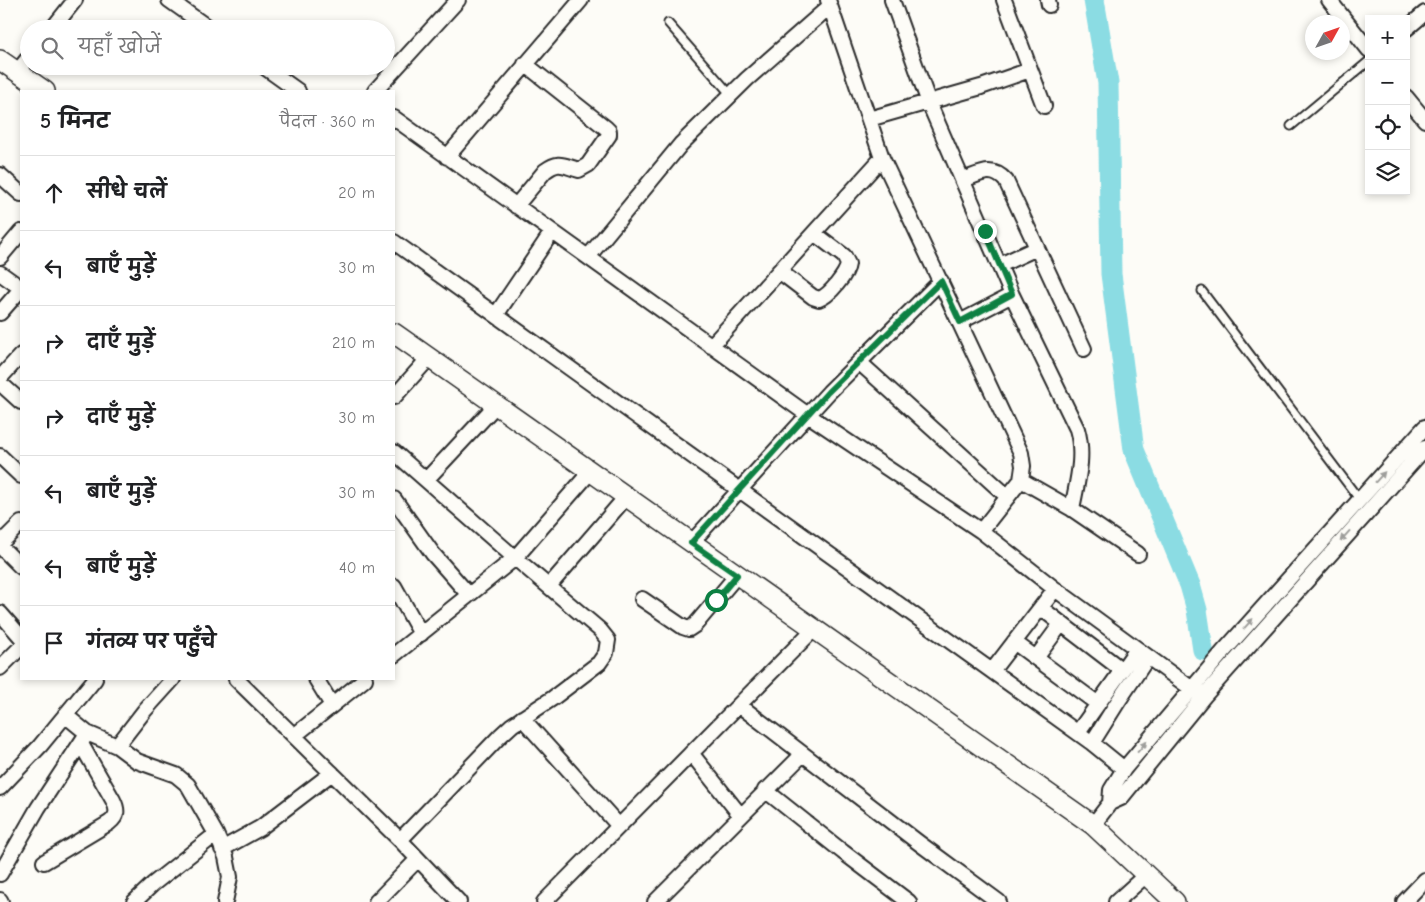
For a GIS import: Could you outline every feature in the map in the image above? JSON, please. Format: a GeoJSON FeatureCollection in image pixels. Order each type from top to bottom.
{"type":"FeatureCollection","features":[{"type":"Feature","properties":{"kind":"main road"},"geometry":{"type":"LineString","coordinates":[[0,60],[20,74]]}},
{"type":"Feature","properties":{"kind":"main road"},"geometry":{"type":"LineString","coordinates":[[21,75],[44,90]]}},
{"type":"Feature","properties":{"kind":"main road"},"geometry":{"type":"LineString","coordinates":[[395,335],[1093,825],[1175,902]]}},
{"type":"Feature","properties":{"kind":"street"},"geometry":{"type":"LineString","coordinates":[[59,20],[75,0]]}},
{"type":"Feature","properties":{"kind":"street"},"geometry":{"type":"LineString","coordinates":[[169,0],[197,20]]}},
{"type":"Feature","properties":{"kind":"street"},"geometry":{"type":"LineString","coordinates":[[395,69],[458,0]]}},
{"type":"Feature","properties":{"kind":"street"},"geometry":{"type":"LineString","coordinates":[[447,157],[581,0]]}},
{"type":"Feature","properties":{"kind":"street"},"geometry":{"type":"LineString","coordinates":[[892,0],[929,103],[1012,294],[1080,439],[1081,462],[1072,509]]}},
{"type":"Feature","properties":{"kind":"street"},"geometry":{"type":"LineString","coordinates":[[1004,0],[1044,106]]}},
{"type":"Feature","properties":{"kind":"street"},"geometry":{"type":"LineString","coordinates":[[1329,0],[1365,45]]}},
{"type":"Feature","properties":{"kind":"street"},"geometry":{"type":"LineString","coordinates":[[588,257],[681,144],[731,94],[829,3],[882,158],[1022,453],[1021,480],[980,531]]}},
{"type":"Feature","properties":{"kind":"street"},"geometry":{"type":"LineString","coordinates":[[1410,26],[1425,13]]}},
{"type":"Feature","properties":{"kind":"street"},"geometry":{"type":"LineString","coordinates":[[516,206],[550,167],[557,164],[579,170],[588,165],[609,135],[609,131],[606,128],[525,64]]}},
{"type":"Feature","properties":{"kind":"street"},"geometry":{"type":"LineString","coordinates":[[17,72],[20,68]]}},
{"type":"Feature","properties":{"kind":"street"},"geometry":{"type":"LineString","coordinates":[[869,119],[929,103],[1030,70]]}},
{"type":"Feature","properties":{"kind":"street"},"geometry":{"type":"LineString","coordinates":[[276,75],[297,90]]}},
{"type":"Feature","properties":{"kind":"street"},"geometry":{"type":"LineString","coordinates":[[376,90],[390,75]]}},
{"type":"Feature","properties":{"kind":"street"},"geometry":{"type":"LineString","coordinates":[[1410,102],[1425,120]]}},
{"type":"Feature","properties":{"kind":"street"},"geometry":{"type":"LineString","coordinates":[[395,119],[808,415],[980,531],[1055,589],[1198,693]]}},
{"type":"Feature","properties":{"kind":"street"},"geometry":{"type":"LineString","coordinates":[[712,346],[882,158]]}},
{"type":"Feature","properties":{"kind":"street"},"geometry":{"type":"LineString","coordinates":[[963,180],[989,171],[1001,176],[1006,181],[1084,349]]}},
{"type":"Feature","properties":{"kind":"street"},"geometry":{"type":"LineString","coordinates":[[0,175],[20,193]]}},
{"type":"Feature","properties":{"kind":"street"},"geometry":{"type":"LineString","coordinates":[[496,315],[552,232]]}},
{"type":"Feature","properties":{"kind":"street"},"geometry":{"type":"LineString","coordinates":[[0,257],[20,233]]}},
{"type":"Feature","properties":{"kind":"street"},"geometry":{"type":"LineString","coordinates":[[779,271],[813,298],[820,299],[826,296],[846,273],[848,264],[844,256],[814,233]]}},
{"type":"Feature","properties":{"kind":"street"},"geometry":{"type":"LineString","coordinates":[[395,243],[1078,732],[1124,769]]}},
{"type":"Feature","properties":{"kind":"street"},"geometry":{"type":"LineString","coordinates":[[1000,265],[1037,248]]}},
{"type":"Feature","properties":{"kind":"street"},"geometry":{"type":"LineString","coordinates":[[0,273],[20,287]]}},
{"type":"Feature","properties":{"kind":"street"},"geometry":{"type":"LineString","coordinates":[[691,543],[808,415],[941,281]]}},
{"type":"Feature","properties":{"kind":"street"},"geometry":{"type":"LineString","coordinates":[[0,313],[20,289]]}},
{"type":"Feature","properties":{"kind":"street"},"geometry":{"type":"LineString","coordinates":[[960,322],[1012,294]]}},
{"type":"Feature","properties":{"kind":"street"},"geometry":{"type":"LineString","coordinates":[[0,378],[20,356]]}},
{"type":"Feature","properties":{"kind":"street"},"geometry":{"type":"LineString","coordinates":[[395,396],[428,358]]}},
{"type":"Feature","properties":{"kind":"street"},"geometry":{"type":"LineString","coordinates":[[859,362],[1008,497]]}},
{"type":"Feature","properties":{"kind":"street"},"geometry":{"type":"LineString","coordinates":[[0,383],[20,401]]}},
{"type":"Feature","properties":{"kind":"street"},"geometry":{"type":"LineString","coordinates":[[426,480],[496,405]]}},
{"type":"Feature","properties":{"kind":"street"},"geometry":{"type":"LineString","coordinates":[[1093,825],[1110,803],[1120,798],[1198,693],[1229,644],[1425,427]]}},
{"type":"Feature","properties":{"kind":"street"},"geometry":{"type":"LineString","coordinates":[[1110,803],[1111,790],[1124,769],[1198,693],[1425,448]]}},
{"type":"Feature","properties":{"kind":"street"},"geometry":{"type":"LineString","coordinates":[[395,453],[600,630],[608,640],[606,654],[599,662],[500,736],[400,840]]}},
{"type":"Feature","properties":{"kind":"street"},"geometry":{"type":"LineString","coordinates":[[0,456],[20,475]]}},
{"type":"Feature","properties":{"kind":"street"},"geometry":{"type":"LineString","coordinates":[[396,649],[421,634],[515,558],[590,471]]}},
{"type":"Feature","properties":{"kind":"street"},"geometry":{"type":"LineString","coordinates":[[1021,480],[1072,509],[1138,554]]}},
{"type":"Feature","properties":{"kind":"street"},"geometry":{"type":"LineString","coordinates":[[549,586],[626,497]]}},
{"type":"Feature","properties":{"kind":"street"},"geometry":{"type":"LineString","coordinates":[[395,500],[433,554],[469,595]]}},
{"type":"Feature","properties":{"kind":"street"},"geometry":{"type":"LineString","coordinates":[[20,524],[0,545],[20,566]]}},
{"type":"Feature","properties":{"kind":"street"},"geometry":{"type":"LineString","coordinates":[[642,599],[689,629],[695,625],[737,575]]}},
{"type":"Feature","properties":{"kind":"street"},"geometry":{"type":"LineString","coordinates":[[395,588],[421,634]]}},
{"type":"Feature","properties":{"kind":"street"},"geometry":{"type":"LineString","coordinates":[[992,671],[1055,589]]}},
{"type":"Feature","properties":{"kind":"street"},"geometry":{"type":"LineString","coordinates":[[1040,608],[1122,670]]}},
{"type":"Feature","properties":{"kind":"street"},"geometry":{"type":"LineString","coordinates":[[0,613],[20,636]]}},
{"type":"Feature","properties":{"kind":"street"},"geometry":{"type":"LineString","coordinates":[[1036,658],[1061,624]]}},
{"type":"Feature","properties":{"kind":"street"},"geometry":{"type":"LineString","coordinates":[[544,902],[813,630]]}},
{"type":"Feature","properties":{"kind":"street"},"geometry":{"type":"LineString","coordinates":[[1014,642],[1098,704]]}},
{"type":"Feature","properties":{"kind":"street"},"geometry":{"type":"LineString","coordinates":[[0,668],[20,648]]}},
{"type":"Feature","properties":{"kind":"street"},"geometry":{"type":"LineString","coordinates":[[1078,732],[1122,670],[1142,653]]}},
{"type":"Feature","properties":{"kind":"street"},"geometry":{"type":"LineString","coordinates":[[1092,743],[1118,700],[1142,653]]}},
{"type":"Feature","properties":{"kind":"street"},"geometry":{"type":"LineString","coordinates":[[0,788],[40,746],[94,680]]}},
{"type":"Feature","properties":{"kind":"street"},"geometry":{"type":"LineString","coordinates":[[117,746],[145,710],[172,680]]}},
{"type":"Feature","properties":{"kind":"street"},"geometry":{"type":"LineString","coordinates":[[237,680],[400,840],[459,902]]}},
{"type":"Feature","properties":{"kind":"street"},"geometry":{"type":"LineString","coordinates":[[317,680],[332,705]]}},
{"type":"Feature","properties":{"kind":"street"},"geometry":{"type":"LineString","coordinates":[[294,736],[364,680]]}},
{"type":"Feature","properties":{"kind":"street"},"geometry":{"type":"LineString","coordinates":[[739,705],[999,902]]}},
{"type":"Feature","properties":{"kind":"street"},"geometry":{"type":"LineString","coordinates":[[44,862],[109,823],[116,816],[116,807],[84,739],[65,715]]}},
{"type":"Feature","properties":{"kind":"street"},"geometry":{"type":"LineString","coordinates":[[522,718],[619,826]]}},
{"type":"Feature","properties":{"kind":"street"},"geometry":{"type":"LineString","coordinates":[[84,739],[117,746],[136,761],[169,772],[182,779],[194,794],[216,834],[229,866],[230,877],[225,902]]}},
{"type":"Feature","properties":{"kind":"street"},"geometry":{"type":"LineString","coordinates":[[0,874],[38,808],[84,739]]}},
{"type":"Feature","properties":{"kind":"street"},"geometry":{"type":"LineString","coordinates":[[691,753],[740,816]]}},
{"type":"Feature","properties":{"kind":"street"},"geometry":{"type":"LineString","coordinates":[[655,902],[803,754]]}},
{"type":"Feature","properties":{"kind":"street"},"geometry":{"type":"LineString","coordinates":[[222,849],[260,828],[332,773]]}},
{"type":"Feature","properties":{"kind":"street"},"geometry":{"type":"LineString","coordinates":[[765,790],[909,902]]}},
{"type":"Feature","properties":{"kind":"street"},"geometry":{"type":"LineString","coordinates":[[134,902],[153,884],[216,834]]}},
{"type":"Feature","properties":{"kind":"street"},"geometry":{"type":"LineString","coordinates":[[376,902],[418,859]]}},
{"type":"Feature","properties":{"kind":"street"},"geometry":{"type":"LineString","coordinates":[[1116,902],[1146,875]]}},
{"type":"Feature","properties":{"kind":"street"},"geometry":{"type":"LineString","coordinates":[[1404,902],[1425,880]]}},
{"type":"Feature","properties":{"kind":"lane"},"geometry":{"type":"LineString","coordinates":[[668,23],[731,94]]}},
{"type":"Feature","properties":{"kind":"lane"},"geometry":{"type":"LineString","coordinates":[[1291,126],[1365,63]]}},
{"type":"Feature","properties":{"kind":"lane"},"geometry":{"type":"LineString","coordinates":[[1202,291],[1359,499]]}},
{"type":"Feature","properties":{"kind":"waterway"},"geometry":{"type":"LineString","coordinates":[[1094,0],[1108,83],[1111,274],[1134,450],[1190,585],[1197,610],[1203,650]]}},
{"type":"Feature","properties":{"kind":"route"},"geometry":{"type":"LineString","coordinates":[[716,600],[737,575],[691,543],[828,392],[941,281],[960,322],[1012,294],[985,231]]}}]}
